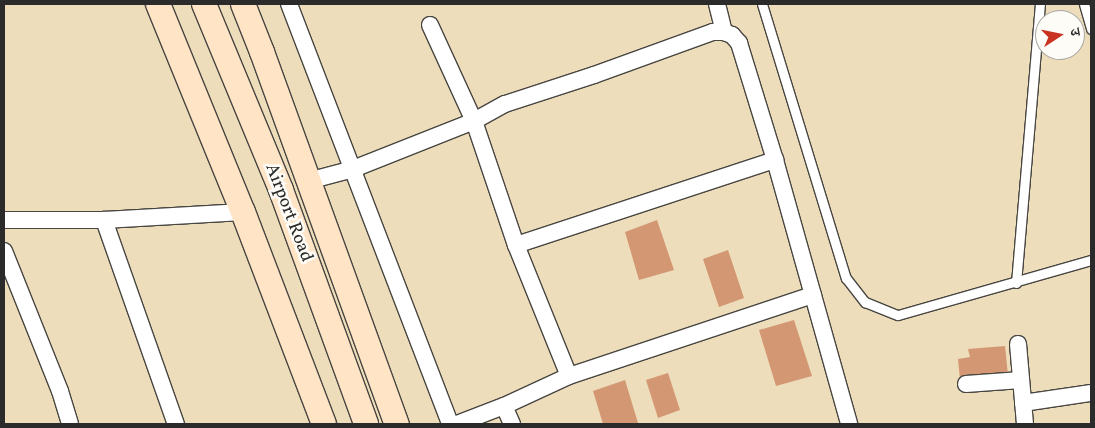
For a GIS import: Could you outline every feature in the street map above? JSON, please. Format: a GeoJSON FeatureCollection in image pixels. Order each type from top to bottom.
{"type":"FeatureCollection","features":[{"type":"Feature","properties":{"kind":"street"},"geometry":{"type":"LineString","coordinates":[[158,4],[243,212],[324,424]]}},
{"type":"Feature","properties":{"kind":"street","name":"Airport Road"},"geometry":{"type":"LineString","coordinates":[[204,4],[281,190],[366,424]]}},
{"type":"Feature","properties":{"kind":"street","name":"Airport Road"},"geometry":{"type":"LineString","coordinates":[[243,4],[397,424]]}},
{"type":"Feature","properties":{"kind":"street"},"geometry":{"type":"LineString","coordinates":[[289,4],[450,424]]}},
{"type":"Feature","properties":{"kind":"street"},"geometry":{"type":"LineString","coordinates":[[717,4],[724,32]]}},
{"type":"Feature","properties":{"kind":"street"},"geometry":{"type":"LineString","coordinates":[[430,25],[474,121],[516,245],[569,376]]}},
{"type":"Feature","properties":{"kind":"street"},"geometry":{"type":"LineString","coordinates":[[308,181],[353,169],[474,121],[505,104],[594,75],[713,32],[724,32],[732,35],[739,43],[775,160],[849,424]]}},
{"type":"Feature","properties":{"kind":"street"},"geometry":{"type":"LineString","coordinates":[[516,245],[775,160]]}},
{"type":"Feature","properties":{"kind":"street"},"geometry":{"type":"LineString","coordinates":[[4,220],[104,220],[243,212]]}},
{"type":"Feature","properties":{"kind":"street"},"geometry":{"type":"LineString","coordinates":[[104,220],[176,424]]}},
{"type":"Feature","properties":{"kind":"street"},"geometry":{"type":"LineString","coordinates":[[4,251],[60,391],[70,424]]}},
{"type":"Feature","properties":{"kind":"street"},"geometry":{"type":"LineString","coordinates":[[457,424],[504,406],[569,376],[813,295]]}},
{"type":"Feature","properties":{"kind":"street"},"geometry":{"type":"LineString","coordinates":[[1018,344],[1025,424]]}},
{"type":"Feature","properties":{"kind":"street"},"geometry":{"type":"LineString","coordinates":[[966,384],[1021,380]]}},
{"type":"Feature","properties":{"kind":"street"},"geometry":{"type":"LineString","coordinates":[[1023,403],[1091,392]]}},
{"type":"Feature","properties":{"kind":"street"},"geometry":{"type":"LineString","coordinates":[[504,406],[512,424]]}},
{"type":"Feature","properties":{"kind":"lane"},"geometry":{"type":"LineString","coordinates":[[762,4],[846,278],[865,302],[898,315],[1016,283],[1091,260]]}},
{"type":"Feature","properties":{"kind":"lane"},"geometry":{"type":"LineString","coordinates":[[1016,283],[1040,4]]}},
{"type":"Feature","properties":{"kind":"lane"},"geometry":{"type":"LineString","coordinates":[[1084,4],[1091,29]]}},
{"type":"Feature","properties":{"kind":"building"},"geometry":{"type":"Polygon","coordinates":[[[657,220],[674,270],[639,280],[625,232],[657,220]]]}},
{"type":"Feature","properties":{"kind":"building"},"geometry":{"type":"Polygon","coordinates":[[[728,250],[744,298],[719,307],[703,259],[728,250]]]}},
{"type":"Feature","properties":{"kind":"building"},"geometry":{"type":"Polygon","coordinates":[[[794,320],[812,376],[776,386],[759,330],[794,320]]]}},
{"type":"Feature","properties":{"kind":"building"},"geometry":{"type":"Polygon","coordinates":[[[1005,346],[1008,375],[960,380],[958,359],[970,357],[968,349],[1005,346]]]}},
{"type":"Feature","properties":{"kind":"building"},"geometry":{"type":"Polygon","coordinates":[[[668,373],[680,410],[658,418],[646,380],[668,373]]]}},
{"type":"Feature","properties":{"kind":"building"},"geometry":{"type":"Polygon","coordinates":[[[625,380],[638,423],[603,424],[593,391],[625,380]]]}}]}
